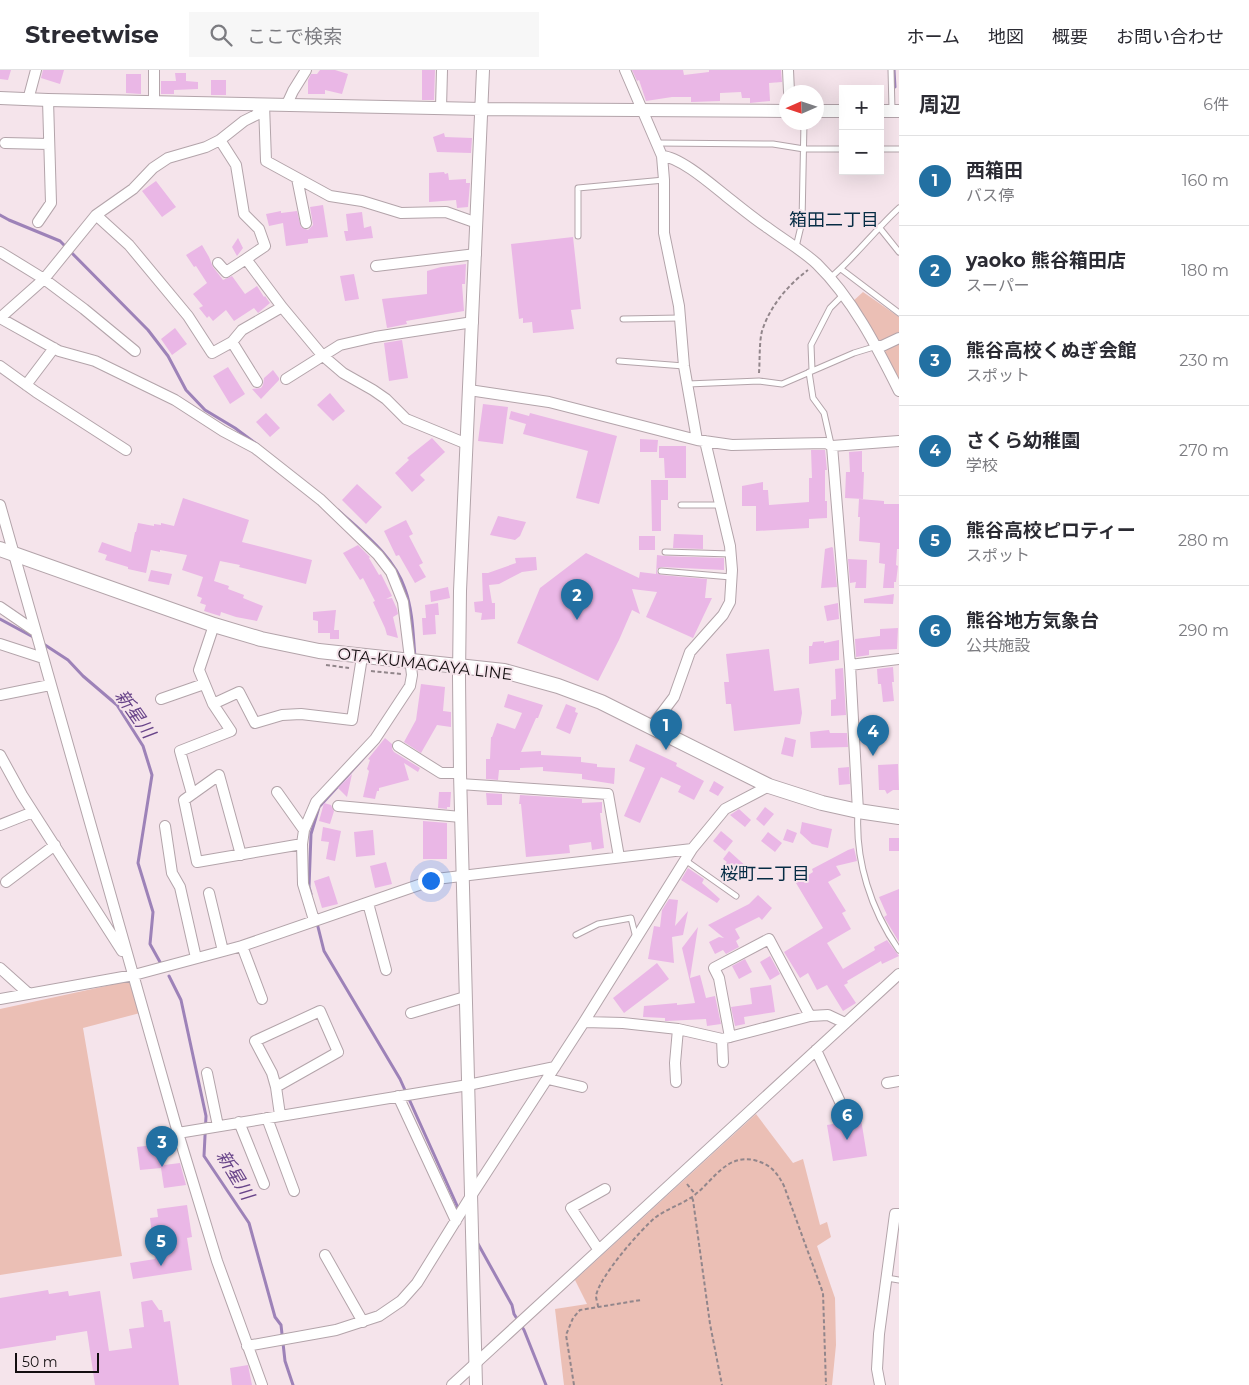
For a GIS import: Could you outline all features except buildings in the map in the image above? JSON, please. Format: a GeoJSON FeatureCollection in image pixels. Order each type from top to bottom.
{"type":"FeatureCollection","features":[{"type":"Feature","properties":{"kind":"main road","name":"OTA-KUMAGAYA LINE"},"geometry":{"type":"LineString","coordinates":[[6,550],[214,625],[291,646],[362,657],[504,671],[558,686],[601,702],[652,726],[769,786],[813,800],[858,811],[899,817]]}},
{"type":"Feature","properties":{"kind":"street"},"geometry":{"type":"LineString","coordinates":[[28,100],[36,70]]}},
{"type":"Feature","properties":{"kind":"street"},"geometry":{"type":"LineString","coordinates":[[154,70],[154,102]]}},
{"type":"Feature","properties":{"kind":"street"},"geometry":{"type":"LineString","coordinates":[[287,104],[306,70]]}},
{"type":"Feature","properties":{"kind":"street"},"geometry":{"type":"LineString","coordinates":[[441,108],[442,70]]}},
{"type":"Feature","properties":{"kind":"street"},"geometry":{"type":"LineString","coordinates":[[476,1385],[472,1226],[468,1201],[468,1085],[459,667],[460,591],[483,70]]}},
{"type":"Feature","properties":{"kind":"street"},"geometry":{"type":"LineString","coordinates":[[625,70],[662,156],[664,233],[680,318],[684,366],[701,441],[721,505],[731,554],[730,602],[723,615],[690,652],[674,697],[652,726]]}},
{"type":"Feature","properties":{"kind":"street"},"geometry":{"type":"LineString","coordinates":[[788,70],[789,85]]}},
{"type":"Feature","properties":{"kind":"street"},"geometry":{"type":"LineString","coordinates":[[0,98],[482,109],[779,111]]}},
{"type":"Feature","properties":{"kind":"street"},"geometry":{"type":"LineString","coordinates":[[38,222],[51,203],[48,100]]}},
{"type":"Feature","properties":{"kind":"street"},"geometry":{"type":"LineString","coordinates":[[264,104],[256,115],[220,140],[206,147],[168,158],[153,168],[134,189],[96,215],[44,278],[0,318],[54,348],[95,362],[175,400],[223,431],[255,448],[322,500],[378,555],[391,572],[404,602],[415,662],[410,686],[375,739],[316,802],[304,830],[302,844],[303,884],[314,920]]}},
{"type":"Feature","properties":{"kind":"street"},"geometry":{"type":"LineString","coordinates":[[264,104],[266,161],[330,196],[362,201],[401,212],[446,212],[477,223]]}},
{"type":"Feature","properties":{"kind":"street"},"geometry":{"type":"LineString","coordinates":[[824,111],[839,111]]}},
{"type":"Feature","properties":{"kind":"street"},"geometry":{"type":"LineString","coordinates":[[218,263],[226,272],[265,246],[259,229],[244,214],[236,165],[220,140]]}},
{"type":"Feature","properties":{"kind":"street"},"geometry":{"type":"LineString","coordinates":[[4,143],[49,144]]}},
{"type":"Feature","properties":{"kind":"street"},"geometry":{"type":"LineString","coordinates":[[662,156],[666,156],[690,169],[767,228],[796,246],[816,264],[843,295],[877,346],[899,391]]}},
{"type":"Feature","properties":{"kind":"street"},"geometry":{"type":"LineString","coordinates":[[297,178],[306,223]]}},
{"type":"Feature","properties":{"kind":"street"},"geometry":{"type":"LineString","coordinates":[[96,215],[129,245],[188,316],[212,353],[232,342],[242,330],[282,307]]}},
{"type":"Feature","properties":{"kind":"street"},"geometry":{"type":"LineString","coordinates":[[0,252],[44,278],[135,351]]}},
{"type":"Feature","properties":{"kind":"street"},"geometry":{"type":"LineString","coordinates":[[376,266],[476,254]]}},
{"type":"Feature","properties":{"kind":"street"},"geometry":{"type":"LineString","coordinates":[[246,260],[322,355],[343,373],[386,399],[406,419],[467,444]]}},
{"type":"Feature","properties":{"kind":"street"},"geometry":{"type":"LineString","coordinates":[[286,379],[340,345],[375,337],[472,322]]}},
{"type":"Feature","properties":{"kind":"street"},"geometry":{"type":"LineString","coordinates":[[877,346],[882,346],[899,338]]}},
{"type":"Feature","properties":{"kind":"street"},"geometry":{"type":"LineString","coordinates":[[232,342],[257,382]]}},
{"type":"Feature","properties":{"kind":"street"},"geometry":{"type":"LineString","coordinates":[[26,385],[54,348]]}},
{"type":"Feature","properties":{"kind":"street"},"geometry":{"type":"LineString","coordinates":[[0,366],[126,450]]}},
{"type":"Feature","properties":{"kind":"street"},"geometry":{"type":"LineString","coordinates":[[469,390],[549,402],[701,441],[732,445],[826,443],[832,446],[899,442]]}},
{"type":"Feature","properties":{"kind":"street"},"geometry":{"type":"LineString","coordinates":[[832,446],[850,665],[858,811]]}},
{"type":"Feature","properties":{"kind":"street"},"geometry":{"type":"LineString","coordinates":[[0,505],[6,550],[36,632],[178,1133],[217,1261],[262,1385]]}},
{"type":"Feature","properties":{"kind":"street"},"geometry":{"type":"LineString","coordinates":[[0,606],[36,632]]}},
{"type":"Feature","properties":{"kind":"street"},"geometry":{"type":"LineString","coordinates":[[192,794],[180,751],[231,731],[213,704],[199,670],[214,625]]}},
{"type":"Feature","properties":{"kind":"street"},"geometry":{"type":"LineString","coordinates":[[0,644],[42,654]]}},
{"type":"Feature","properties":{"kind":"street"},"geometry":{"type":"LineString","coordinates":[[213,704],[239,692],[255,723],[282,715],[301,714],[352,720],[362,657]]}},
{"type":"Feature","properties":{"kind":"street"},"geometry":{"type":"LineString","coordinates":[[850,665],[899,659]]}},
{"type":"Feature","properties":{"kind":"street"},"geometry":{"type":"LineString","coordinates":[[161,699],[204,684]]}},
{"type":"Feature","properties":{"kind":"street"},"geometry":{"type":"LineString","coordinates":[[0,695],[50,685]]}},
{"type":"Feature","properties":{"kind":"street"},"geometry":{"type":"LineString","coordinates":[[398,746],[441,773],[460,778],[608,794],[619,857]]}},
{"type":"Feature","properties":{"kind":"street"},"geometry":{"type":"LineString","coordinates":[[0,755],[22,795],[129,961]]}},
{"type":"Feature","properties":{"kind":"street"},"geometry":{"type":"LineString","coordinates":[[241,855],[218,775],[184,800],[196,862],[241,855],[302,844]]}},
{"type":"Feature","properties":{"kind":"street"},"geometry":{"type":"LineString","coordinates":[[247,1346],[336,1330],[364,1322],[379,1316],[401,1301],[417,1284],[692,849],[725,809],[769,786]]}},
{"type":"Feature","properties":{"kind":"street"},"geometry":{"type":"LineString","coordinates":[[277,792],[304,830]]}},
{"type":"Feature","properties":{"kind":"street"},"geometry":{"type":"LineString","coordinates":[[338,806],[461,817]]}},
{"type":"Feature","properties":{"kind":"street"},"geometry":{"type":"LineString","coordinates":[[0,825],[33,812]]}},
{"type":"Feature","properties":{"kind":"street"},"geometry":{"type":"LineString","coordinates":[[165,826],[172,873],[180,887],[196,958]]}},
{"type":"Feature","properties":{"kind":"street"},"geometry":{"type":"LineString","coordinates":[[6,882],[55,846]]}},
{"type":"Feature","properties":{"kind":"street"},"geometry":{"type":"LineString","coordinates":[[0,999],[134,974],[242,946],[436,879],[692,849]]}},
{"type":"Feature","properties":{"kind":"street"},"geometry":{"type":"LineString","coordinates":[[209,893],[223,951]]}},
{"type":"Feature","properties":{"kind":"street"},"geometry":{"type":"LineString","coordinates":[[368,903],[386,970]]}},
{"type":"Feature","properties":{"kind":"street"},"geometry":{"type":"LineString","coordinates":[[723,1062],[726,1038],[719,978],[714,968],[769,939],[810,1016]]}},
{"type":"Feature","properties":{"kind":"street"},"geometry":{"type":"LineString","coordinates":[[242,946],[262,999]]}},
{"type":"Feature","properties":{"kind":"street"},"geometry":{"type":"LineString","coordinates":[[0,968],[28,994]]}},
{"type":"Feature","properties":{"kind":"street"},"geometry":{"type":"LineString","coordinates":[[452,1385],[899,974]]}},
{"type":"Feature","properties":{"kind":"street"},"geometry":{"type":"LineString","coordinates":[[411,1013],[466,997]]}},
{"type":"Feature","properties":{"kind":"street"},"geometry":{"type":"LineString","coordinates":[[276,1087],[338,1052],[320,1011],[255,1041],[272,1073],[280,1115]]}},
{"type":"Feature","properties":{"kind":"street"},"geometry":{"type":"LineString","coordinates":[[584,1022],[623,1023],[678,1029],[726,1038],[810,1016],[828,1015],[844,1023]]}},
{"type":"Feature","properties":{"kind":"street"},"geometry":{"type":"LineString","coordinates":[[676,1082],[675,1063],[678,1029]]}},
{"type":"Feature","properties":{"kind":"street"},"geometry":{"type":"LineString","coordinates":[[816,1050],[841,1104]]}},
{"type":"Feature","properties":{"kind":"street"},"geometry":{"type":"LineString","coordinates":[[178,1133],[468,1085],[555,1067]]}},
{"type":"Feature","properties":{"kind":"street"},"geometry":{"type":"LineString","coordinates":[[207,1073],[216,1126]]}},
{"type":"Feature","properties":{"kind":"street"},"geometry":{"type":"LineString","coordinates":[[548,1079],[582,1087]]}},
{"type":"Feature","properties":{"kind":"street"},"geometry":{"type":"LineString","coordinates":[[887,1083],[899,1080]]}},
{"type":"Feature","properties":{"kind":"street"},"geometry":{"type":"LineString","coordinates":[[398,1096],[456,1220]]}},
{"type":"Feature","properties":{"kind":"street"},"geometry":{"type":"LineString","coordinates":[[267,1118],[294,1191]]}},
{"type":"Feature","properties":{"kind":"street"},"geometry":{"type":"LineString","coordinates":[[239,1122],[264,1184]]}},
{"type":"Feature","properties":{"kind":"street"},"geometry":{"type":"LineString","coordinates":[[598,1249],[572,1208],[605,1189]]}},
{"type":"Feature","properties":{"kind":"street"},"geometry":{"type":"LineString","coordinates":[[880,1385],[877,1369],[879,1334],[895,1214],[899,1214]]}},
{"type":"Feature","properties":{"kind":"street"},"geometry":{"type":"LineString","coordinates":[[325,1255],[364,1322]]}},
{"type":"Feature","properties":{"kind":"lane"},"geometry":{"type":"LineString","coordinates":[[891,70],[891,111]]}},
{"type":"Feature","properties":{"kind":"lane"},"geometry":{"type":"LineString","coordinates":[[796,246],[802,222],[804,130]]}},
{"type":"Feature","properties":{"kind":"lane"},"geometry":{"type":"LineString","coordinates":[[657,143],[773,144],[804,149],[839,149]]}},
{"type":"Feature","properties":{"kind":"lane"},"geometry":{"type":"LineString","coordinates":[[884,149],[899,149]]}},
{"type":"Feature","properties":{"kind":"lane"},"geometry":{"type":"LineString","coordinates":[[578,236],[578,188],[664,180]]}},
{"type":"Feature","properties":{"kind":"lane"},"geometry":{"type":"LineString","coordinates":[[830,278],[841,269],[899,208]]}},
{"type":"Feature","properties":{"kind":"lane"},"geometry":{"type":"LineString","coordinates":[[879,227],[899,252]]}},
{"type":"Feature","properties":{"kind":"lane"},"geometry":{"type":"LineString","coordinates":[[841,269],[899,312]]}},
{"type":"Feature","properties":{"kind":"lane"},"geometry":{"type":"LineString","coordinates":[[832,446],[824,413],[813,398],[810,371],[811,346],[830,308],[843,295]]}},
{"type":"Feature","properties":{"kind":"lane"},"geometry":{"type":"LineString","coordinates":[[623,319],[680,318]]}},
{"type":"Feature","properties":{"kind":"lane"},"geometry":{"type":"LineString","coordinates":[[688,384],[759,381],[782,384],[810,371],[877,346]]}},
{"type":"Feature","properties":{"kind":"lane"},"geometry":{"type":"LineString","coordinates":[[619,361],[684,366]]}},
{"type":"Feature","properties":{"kind":"lane"},"geometry":{"type":"LineString","coordinates":[[681,505],[721,505]]}},
{"type":"Feature","properties":{"kind":"lane"},"geometry":{"type":"LineString","coordinates":[[664,552],[731,554]]}},
{"type":"Feature","properties":{"kind":"lane"},"geometry":{"type":"LineString","coordinates":[[661,571],[731,577]]}},
{"type":"Feature","properties":{"kind":"lane"},"geometry":{"type":"LineString","coordinates":[[858,811],[858,831],[872,901],[888,935],[899,950]]}},
{"type":"Feature","properties":{"kind":"lane"},"geometry":{"type":"LineString","coordinates":[[685,860],[736,896]]}},
{"type":"Feature","properties":{"kind":"lane"},"geometry":{"type":"LineString","coordinates":[[576,935],[598,924],[631,918],[636,939]]}},
{"type":"Feature","properties":{"kind":"lane"},"geometry":{"type":"LineString","coordinates":[[887,1278],[899,1280]]}},
{"type":"Feature","properties":{"kind":"path"},"geometry":{"type":"LineString","coordinates":[[759,381],[762,332],[770,314],[782,294],[796,279],[816,264]]}},
{"type":"Feature","properties":{"kind":"path"},"geometry":{"type":"LineString","coordinates":[[598,1307],[596,1296],[618,1256],[654,1219],[669,1208],[691,1197],[724,1166],[737,1159],[759,1161],[769,1165],[778,1174],[784,1186],[823,1292],[826,1385]]}},
{"type":"Feature","properties":{"kind":"path"},"geometry":{"type":"LineString","coordinates":[[691,1197],[694,1200],[710,1324],[722,1385]]}},
{"type":"Feature","properties":{"kind":"path"},"geometry":{"type":"LineString","coordinates":[[574,1385],[566,1335],[573,1318],[580,1310],[641,1300]]}},
{"type":"Feature","properties":{"kind":"shaded area"},"geometry":{"type":"Polygon","coordinates":[[[863,292],[899,317],[899,332],[879,341],[851,303],[863,292]]]}},
{"type":"Feature","properties":{"kind":"shaded area"},"geometry":{"type":"Polygon","coordinates":[[[899,341],[899,381],[885,353],[886,347],[899,341]]]}},
{"type":"Feature","properties":{"kind":"shaded area"},"geometry":{"type":"Polygon","coordinates":[[[129,981],[140,1013],[83,1028],[122,1256],[0,1275],[0,1009],[129,981]]]}},
{"type":"Feature","properties":{"kind":"shaded area"},"geometry":{"type":"Polygon","coordinates":[[[756,1114],[793,1163],[803,1159],[820,1225],[827,1222],[831,1237],[817,1246],[835,1298],[836,1345],[832,1385],[564,1385],[555,1309],[587,1304],[575,1280],[756,1114]]]}},
{"type":"Feature","properties":{"kind":"waterway"},"geometry":{"type":"LineString","coordinates":[[894,70],[895,87]]}},
{"type":"Feature","properties":{"kind":"waterway"},"geometry":{"type":"LineString","coordinates":[[0,215],[60,241],[148,330],[168,356],[186,390],[205,410],[235,428],[258,445]]}},
{"type":"Feature","properties":{"kind":"waterway"},"geometry":{"type":"LineString","coordinates":[[338,510],[377,546],[400,577],[410,606],[415,657]]}},
{"type":"Feature","properties":{"kind":"waterway","name":"新星川"},"geometry":{"type":"LineString","coordinates":[[0,619],[35,638]]}},
{"type":"Feature","properties":{"kind":"waterway","name":"新星川"},"geometry":{"type":"LineString","coordinates":[[42,643],[68,660],[83,676],[117,705],[143,746],[152,775],[138,863],[153,912],[150,944],[160,962]]}},
{"type":"Feature","properties":{"kind":"waterway"},"geometry":{"type":"LineString","coordinates":[[311,894],[309,887],[311,834],[319,807],[378,742]]}},
{"type":"Feature","properties":{"kind":"waterway"},"geometry":{"type":"LineString","coordinates":[[317,923],[324,951],[400,1079],[459,1210]]}},
{"type":"Feature","properties":{"kind":"waterway","name":"新星川"},"geometry":{"type":"LineString","coordinates":[[169,976],[181,1000],[206,1116],[204,1156],[249,1223],[275,1317],[281,1325],[285,1361],[293,1385]]}},
{"type":"Feature","properties":{"kind":"waterway"},"geometry":{"type":"LineString","coordinates":[[477,1242],[512,1305],[514,1314],[524,1330],[546,1385]]}},
{"type":"Feature","properties":{"kind":"place","name":"yaoko 熊谷箱田店"},"geometry":{"type":"Point","coordinates":[577,620]}},
{"type":"Feature","properties":{"kind":"place","name":"西箱田"},"geometry":{"type":"Point","coordinates":[666,750]}},
{"type":"Feature","properties":{"kind":"place","name":"さくら幼稚園"},"geometry":{"type":"Point","coordinates":[873,756]}},
{"type":"Feature","properties":{"kind":"place","name":"熊谷地方気象台"},"geometry":{"type":"Point","coordinates":[847,1140]}},
{"type":"Feature","properties":{"kind":"place","name":"熊谷高校くぬぎ会館"},"geometry":{"type":"Point","coordinates":[162,1167]}},
{"type":"Feature","properties":{"kind":"place","name":"熊谷高校ピロティー"},"geometry":{"type":"Point","coordinates":[161,1266]}},
{"type":"Feature","properties":{"kind":"district","name":"箱田二丁目"},"geometry":{"type":"Point","coordinates":[834,220]}},
{"type":"Feature","properties":{"kind":"district","name":"桜町二丁目"},"geometry":{"type":"Point","coordinates":[765,874]}}]}
